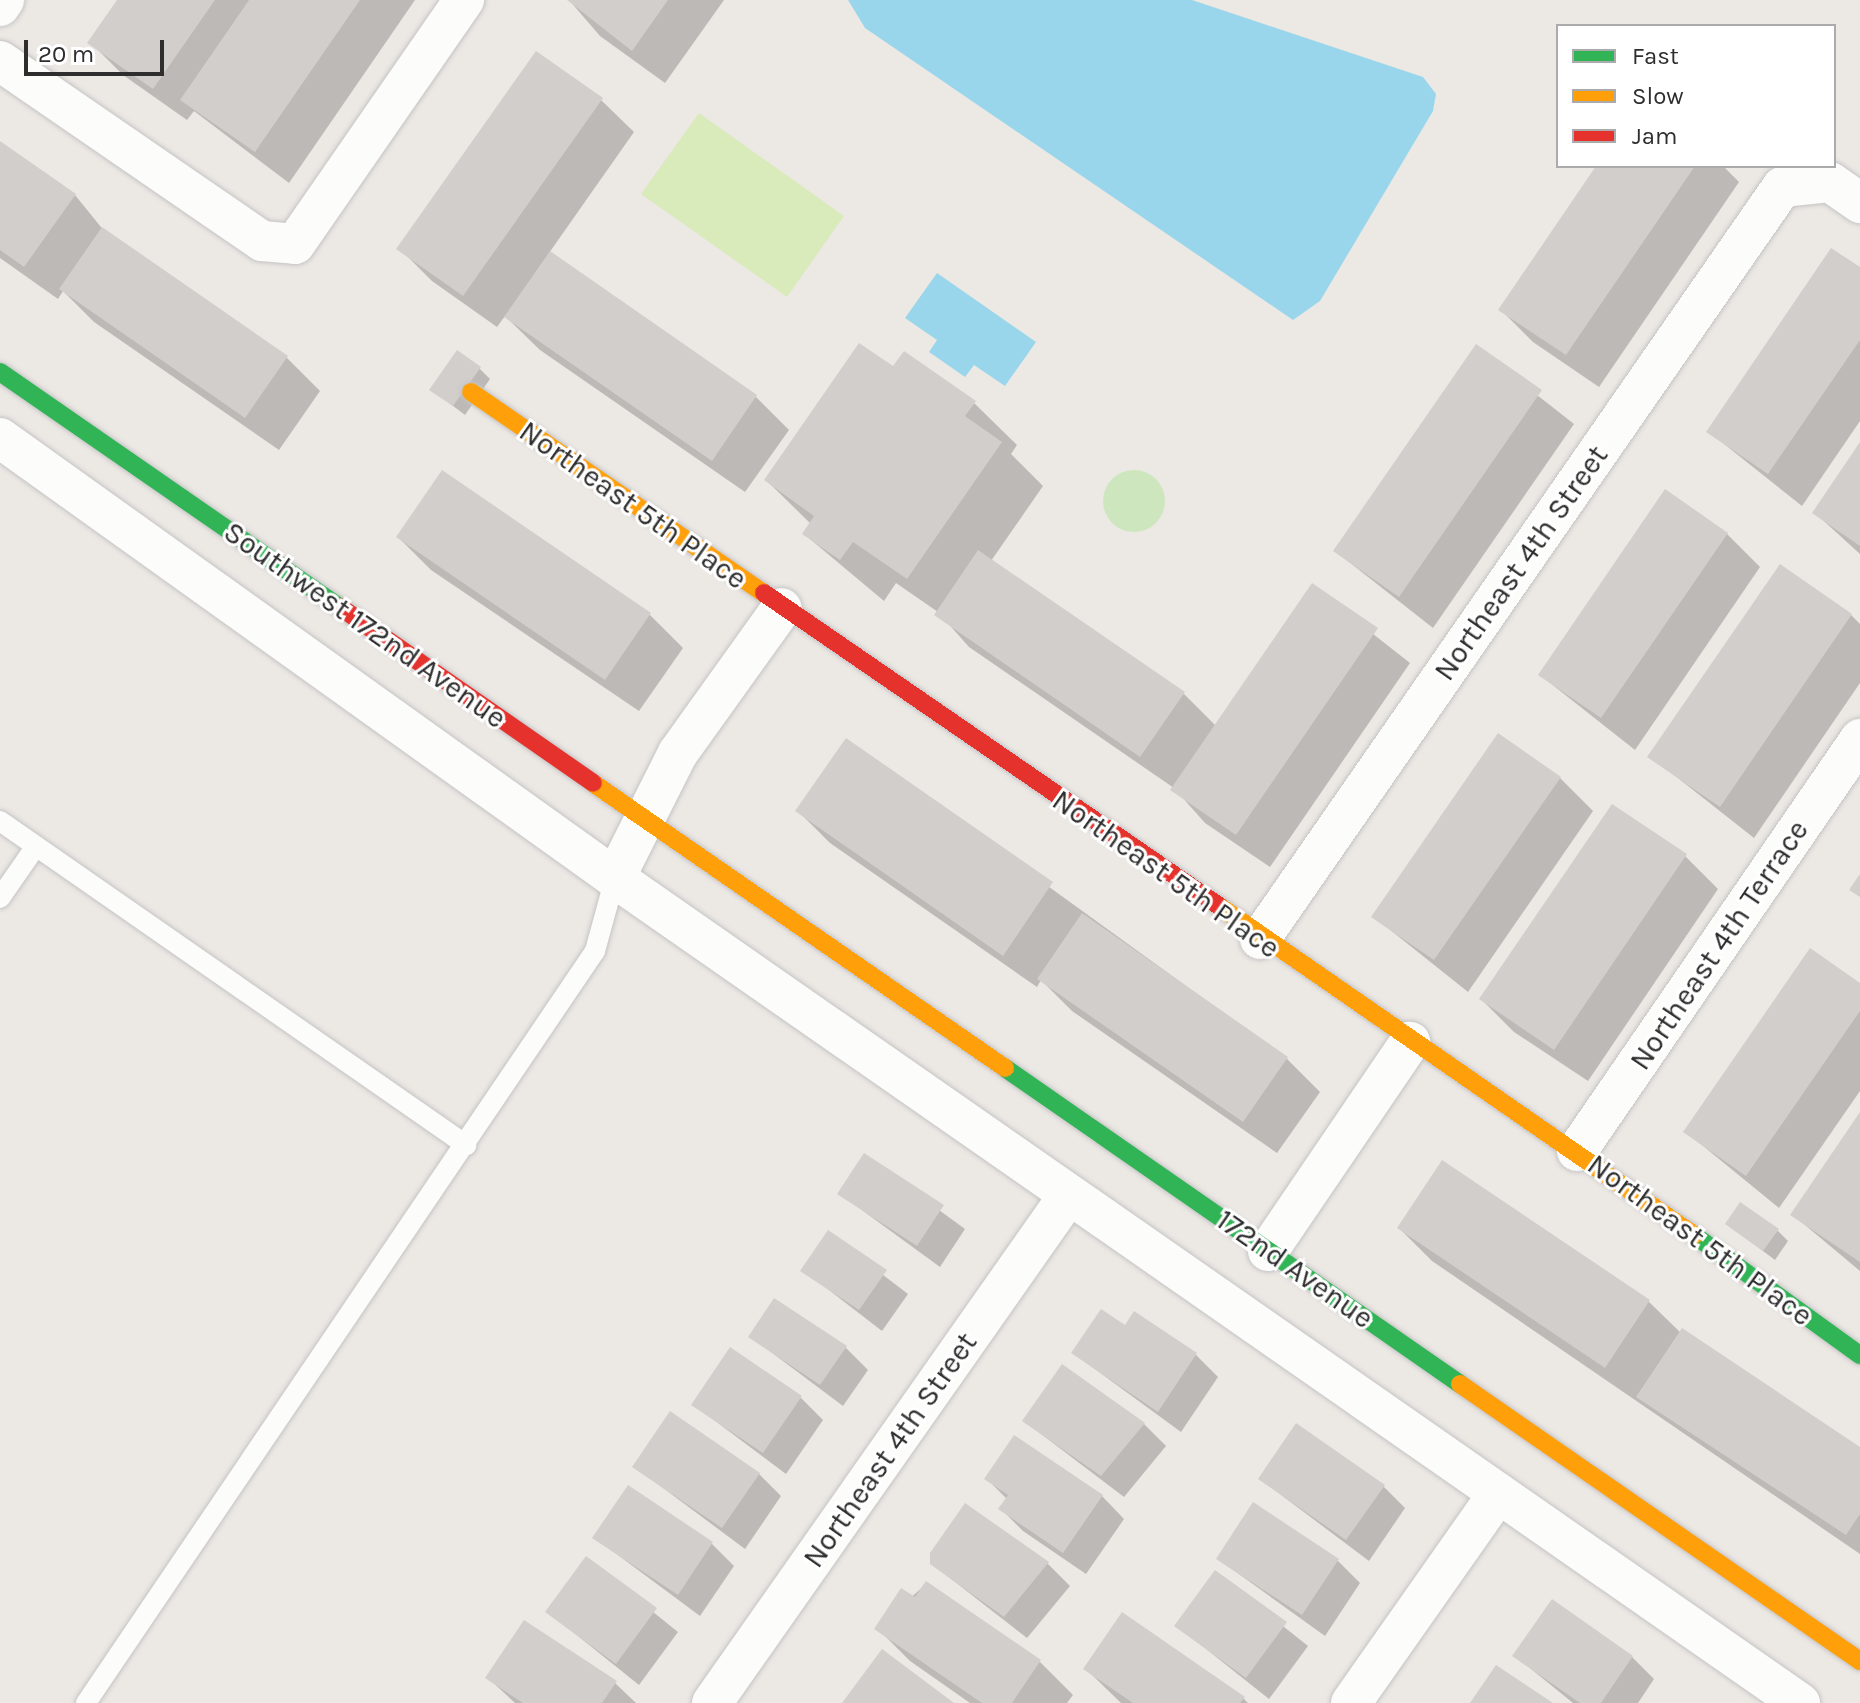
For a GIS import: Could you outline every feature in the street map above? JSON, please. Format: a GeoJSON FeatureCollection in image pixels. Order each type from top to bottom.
{"type":"FeatureCollection","features":[{"type":"Feature","properties":{"kind":"street"},"geometry":{"type":"LineString","coordinates":[[0,6],[4,0]]}},
{"type":"Feature","properties":{"kind":"street"},"geometry":{"type":"LineString","coordinates":[[0,61],[262,241],[295,244],[464,0]]}},
{"type":"Feature","properties":{"kind":"street","name":"Northeast 4th Street"},"geometry":{"type":"LineString","coordinates":[[1260,939],[1782,187],[1830,182],[1860,203]]}},
{"type":"Feature","properties":{"kind":"street","name":"Southwest 172nd Avenue"},"geometry":{"type":"LineString","coordinates":[[0,372],[729,878]]}},
{"type":"Feature","properties":{"kind":"street","name":"Northeast 5th Place"},"geometry":{"type":"LineString","coordinates":[[471,392],[1410,1042],[1577,1151],[1860,1355]]}},
{"type":"Feature","properties":{"kind":"street","name":"Southwest 172nd Avenue"},"geometry":{"type":"LineString","coordinates":[[0,438],[615,878],[1068,1196]]}},
{"type":"Feature","properties":{"kind":"street"},"geometry":{"type":"LineString","coordinates":[[615,878],[678,753],[782,608]]}},
{"type":"Feature","properties":{"kind":"street","name":"Northeast 4th Terrace"},"geometry":{"type":"LineString","coordinates":[[1577,1151],[1860,739]]}},
{"type":"Feature","properties":{"kind":"street","name":"172nd Avenue"},"geometry":{"type":"LineString","coordinates":[[729,878],[1860,1661]]}},
{"type":"Feature","properties":{"kind":"street"},"geometry":{"type":"LineString","coordinates":[[1268,1251],[1410,1042]]}},
{"type":"Feature","properties":{"kind":"street"},"geometry":{"type":"LineString","coordinates":[[1068,1196],[1800,1703]]}},
{"type":"Feature","properties":{"kind":"street","name":"Northeast 4th Street"},"geometry":{"type":"LineString","coordinates":[[712,1703],[1068,1196]]}},
{"type":"Feature","properties":{"kind":"street"},"geometry":{"type":"LineString","coordinates":[[1351,1703],[1498,1494]]}},
{"type":"Feature","properties":{"kind":"lane"},"geometry":{"type":"LineString","coordinates":[[0,821],[466,1145]]}},
{"type":"Feature","properties":{"kind":"lane"},"geometry":{"type":"LineString","coordinates":[[0,898],[36,846]]}},
{"type":"Feature","properties":{"kind":"lane"},"geometry":{"type":"LineString","coordinates":[[86,1703],[595,951],[615,878]]}},
{"type":"Feature","properties":{"kind":"green space"},"geometry":{"type":"Polygon","coordinates":[[[699,113],[844,216],[787,297],[641,194],[699,113]]]}},
{"type":"Feature","properties":{"kind":"green space"},"geometry":{"type":"Polygon","coordinates":[[[1134,470],[1146,472],[1156,479],[1163,489],[1163,513],[1156,523],[1146,530],[1134,532],[1122,530],[1112,523],[1105,513],[1103,501],[1105,489],[1112,479],[1122,472],[1134,470]]]}},
{"type":"Feature","properties":{"kind":"water"},"geometry":{"type":"Polygon","coordinates":[[[848,0],[1192,0],[1423,77],[1436,94],[1433,111],[1320,301],[1293,320],[865,28],[848,0]]]}},
{"type":"Feature","properties":{"kind":"water"},"geometry":{"type":"Polygon","coordinates":[[[937,273],[1036,342],[1005,386],[974,365],[965,377],[929,352],[937,340],[905,318],[937,273]]]}},
{"type":"Feature","properties":{"kind":"building"},"geometry":{"type":"Polygon","coordinates":[[[117,0],[215,0],[153,89],[87,43],[117,0]]]}},
{"type":"Feature","properties":{"kind":"building"},"geometry":{"type":"Polygon","coordinates":[[[249,0],[360,0],[255,152],[180,100],[249,0]]]}},
{"type":"Feature","properties":{"kind":"building"},"geometry":{"type":"Polygon","coordinates":[[[567,0],[668,0],[632,51],[567,0]]]}},
{"type":"Feature","properties":{"kind":"building"},"geometry":{"type":"Polygon","coordinates":[[[536,51],[603,98],[463,296],[396,249],[536,51]]]}},
{"type":"Feature","properties":{"kind":"building"},"geometry":{"type":"Polygon","coordinates":[[[0,141],[76,194],[24,267],[0,250],[0,141]]]}},
{"type":"Feature","properties":{"kind":"building"},"geometry":{"type":"Polygon","coordinates":[[[1595,168],[1694,168],[1566,355],[1498,310],[1595,168]]]}},
{"type":"Feature","properties":{"kind":"building"},"geometry":{"type":"Polygon","coordinates":[[[102,227],[288,356],[245,418],[59,289],[102,227]]]}},
{"type":"Feature","properties":{"kind":"building"},"geometry":{"type":"Polygon","coordinates":[[[1831,248],[1860,267],[1860,340],[1768,474],[1706,432],[1831,248]]]}},
{"type":"Feature","properties":{"kind":"building"},"geometry":{"type":"Polygon","coordinates":[[[550,251],[757,395],[712,461],[504,317],[550,251]]]}},
{"type":"Feature","properties":{"kind":"building"},"geometry":{"type":"Polygon","coordinates":[[[859,343],[893,366],[904,351],[976,401],[965,416],[1002,442],[907,579],[853,542],[840,560],[802,534],[814,516],[764,480],[859,343]]]}},
{"type":"Feature","properties":{"kind":"building"},"geometry":{"type":"Polygon","coordinates":[[[1476,344],[1542,390],[1399,597],[1333,551],[1476,344]]]}},
{"type":"Feature","properties":{"kind":"building"},"geometry":{"type":"Polygon","coordinates":[[[457,350],[481,367],[453,406],[429,390],[457,350]]]}},
{"type":"Feature","properties":{"kind":"building"},"geometry":{"type":"Polygon","coordinates":[[[1860,442],[1860,546],[1812,513],[1860,442]]]}},
{"type":"Feature","properties":{"kind":"building"},"geometry":{"type":"Polygon","coordinates":[[[442,470],[651,613],[605,680],[396,537],[442,470]]]}},
{"type":"Feature","properties":{"kind":"building"},"geometry":{"type":"Polygon","coordinates":[[[1665,489],[1728,533],[1601,718],[1538,675],[1665,489]]]}},
{"type":"Feature","properties":{"kind":"building"},"geometry":{"type":"Polygon","coordinates":[[[978,550],[1185,692],[1140,757],[934,615],[978,550]]]}},
{"type":"Feature","properties":{"kind":"building"},"geometry":{"type":"Polygon","coordinates":[[[1780,564],[1852,614],[1720,807],[1647,757],[1780,564]]]}},
{"type":"Feature","properties":{"kind":"building"},"geometry":{"type":"Polygon","coordinates":[[[1312,583],[1378,628],[1236,835],[1170,790],[1312,583]]]}},
{"type":"Feature","properties":{"kind":"building"},"geometry":{"type":"Polygon","coordinates":[[[1498,733],[1561,777],[1434,960],[1371,917],[1498,733]]]}},
{"type":"Feature","properties":{"kind":"building"},"geometry":{"type":"Polygon","coordinates":[[[846,738],[1053,882],[1003,956],[795,811],[846,738]]]}},
{"type":"Feature","properties":{"kind":"building"},"geometry":{"type":"Polygon","coordinates":[[[1612,804],[1687,854],[1554,1050],[1479,999],[1612,804]]]}},
{"type":"Feature","properties":{"kind":"building"},"geometry":{"type":"Polygon","coordinates":[[[1860,874],[1860,897],[1849,890],[1860,874]]]}},
{"type":"Feature","properties":{"kind":"building"},"geometry":{"type":"Polygon","coordinates":[[[1082,913],[1288,1057],[1243,1122],[1037,979],[1082,913]]]}},
{"type":"Feature","properties":{"kind":"building"},"geometry":{"type":"Polygon","coordinates":[[[1810,948],[1860,983],[1860,1011],[1746,1176],[1683,1132],[1810,948]]]}},
{"type":"Feature","properties":{"kind":"building"},"geometry":{"type":"Polygon","coordinates":[[[1860,1112],[1860,1262],[1790,1215],[1860,1112]]]}},
{"type":"Feature","properties":{"kind":"building"},"geometry":{"type":"Polygon","coordinates":[[[864,1153],[944,1205],[917,1246],[837,1194],[864,1153]]]}},
{"type":"Feature","properties":{"kind":"building"},"geometry":{"type":"Polygon","coordinates":[[[1442,1160],[1650,1300],[1605,1368],[1397,1228],[1442,1160]]]}},
{"type":"Feature","properties":{"kind":"building"},"geometry":{"type":"Polygon","coordinates":[[[1740,1202],[1779,1229],[1763,1251],[1725,1224],[1740,1202]]]}},
{"type":"Feature","properties":{"kind":"building"},"geometry":{"type":"Polygon","coordinates":[[[828,1230],[887,1270],[859,1310],[800,1271],[828,1230]]]}},
{"type":"Feature","properties":{"kind":"building"},"geometry":{"type":"Polygon","coordinates":[[[774,1298],[847,1346],[820,1385],[748,1337],[774,1298]]]}},
{"type":"Feature","properties":{"kind":"building"},"geometry":{"type":"Polygon","coordinates":[[[1101,1309],[1125,1325],[1134,1311],[1197,1353],[1158,1412],[1071,1353],[1101,1309]]]}},
{"type":"Feature","properties":{"kind":"building"},"geometry":{"type":"Polygon","coordinates":[[[1682,1328],[1860,1447],[1860,1514],[1846,1535],[1636,1397],[1682,1328]]]}},
{"type":"Feature","properties":{"kind":"building"},"geometry":{"type":"Polygon","coordinates":[[[730,1347],[802,1396],[763,1453],[691,1405],[730,1347]]]}},
{"type":"Feature","properties":{"kind":"building"},"geometry":{"type":"Polygon","coordinates":[[[1062,1364],[1145,1423],[1101,1476],[1022,1421],[1062,1364]]]}},
{"type":"Feature","properties":{"kind":"building"},"geometry":{"type":"Polygon","coordinates":[[[670,1411],[760,1473],[722,1528],[632,1467],[670,1411]]]}},
{"type":"Feature","properties":{"kind":"building"},"geometry":{"type":"Polygon","coordinates":[[[1296,1423],[1385,1485],[1346,1540],[1258,1479],[1296,1423]]]}},
{"type":"Feature","properties":{"kind":"building"},"geometry":{"type":"Polygon","coordinates":[[[1014,1435],[1103,1495],[1063,1553],[998,1509],[1008,1495],[984,1479],[1014,1435]]]}},
{"type":"Feature","properties":{"kind":"building"},"geometry":{"type":"Polygon","coordinates":[[[628,1485],[713,1542],[678,1595],[592,1538],[628,1485]]]}},
{"type":"Feature","properties":{"kind":"building"},"geometry":{"type":"Polygon","coordinates":[[[1253,1502],[1339,1559],[1302,1615],[1216,1559],[1253,1502]]]}},
{"type":"Feature","properties":{"kind":"building"},"geometry":{"type":"Polygon","coordinates":[[[965,1503],[1049,1562],[1004,1617],[930,1564],[930,1553],[965,1503]]]}},
{"type":"Feature","properties":{"kind":"building"},"geometry":{"type":"Polygon","coordinates":[[[586,1556],[657,1608],[616,1664],[545,1612],[586,1556]]]}},
{"type":"Feature","properties":{"kind":"building"},"geometry":{"type":"Polygon","coordinates":[[[1215,1570],[1287,1622],[1246,1678],[1174,1626],[1215,1570]]]}},
{"type":"Feature","properties":{"kind":"building"},"geometry":{"type":"Polygon","coordinates":[[[926,1581],[1041,1660],[1012,1703],[982,1703],[874,1629],[901,1588],[915,1597],[926,1581]]]}},
{"type":"Feature","properties":{"kind":"building"},"geometry":{"type":"Polygon","coordinates":[[[1552,1599],[1633,1656],[1601,1703],[1580,1703],[1512,1656],[1552,1599]]]}},
{"type":"Feature","properties":{"kind":"building"},"geometry":{"type":"Polygon","coordinates":[[[1122,1612],[1245,1697],[1240,1703],[1133,1703],[1083,1669],[1122,1612]]]}},
{"type":"Feature","properties":{"kind":"building"},"geometry":{"type":"Polygon","coordinates":[[[524,1620],[617,1681],[602,1703],[523,1703],[485,1678],[524,1620]]]}},
{"type":"Feature","properties":{"kind":"building"},"geometry":{"type":"Polygon","coordinates":[[[882,1649],[954,1703],[842,1703],[882,1649]]]}},
{"type":"Feature","properties":{"kind":"building"},"geometry":{"type":"Polygon","coordinates":[[[1496,1665],[1553,1703],[1470,1703],[1496,1665]]]}},
{"type":"Feature","properties":{"kind":"traffic: fast"},"geometry":{"type":"LineString","coordinates":[[0,372],[340,607]]}},
{"type":"Feature","properties":{"kind":"traffic: fast"},"geometry":{"type":"LineString","coordinates":[[1005,1068],[1460,1384]]}},
{"type":"Feature","properties":{"kind":"traffic: fast"},"geometry":{"type":"LineString","coordinates":[[1694,1235],[1860,1355]]}},
{"type":"Feature","properties":{"kind":"traffic: slow"},"geometry":{"type":"LineString","coordinates":[[471,392],[764,593]]}},
{"type":"Feature","properties":{"kind":"traffic: slow"},"geometry":{"type":"LineString","coordinates":[[593,783],[1005,1068]]}},
{"type":"Feature","properties":{"kind":"traffic: slow"},"geometry":{"type":"LineString","coordinates":[[1219,906],[1694,1235]]}},
{"type":"Feature","properties":{"kind":"traffic: slow"},"geometry":{"type":"LineString","coordinates":[[1460,1384],[1860,1661]]}},
{"type":"Feature","properties":{"kind":"traffic: jam"},"geometry":{"type":"LineString","coordinates":[[764,593],[1219,906]]}},
{"type":"Feature","properties":{"kind":"traffic: jam"},"geometry":{"type":"LineString","coordinates":[[340,607],[593,783]]}}]}
